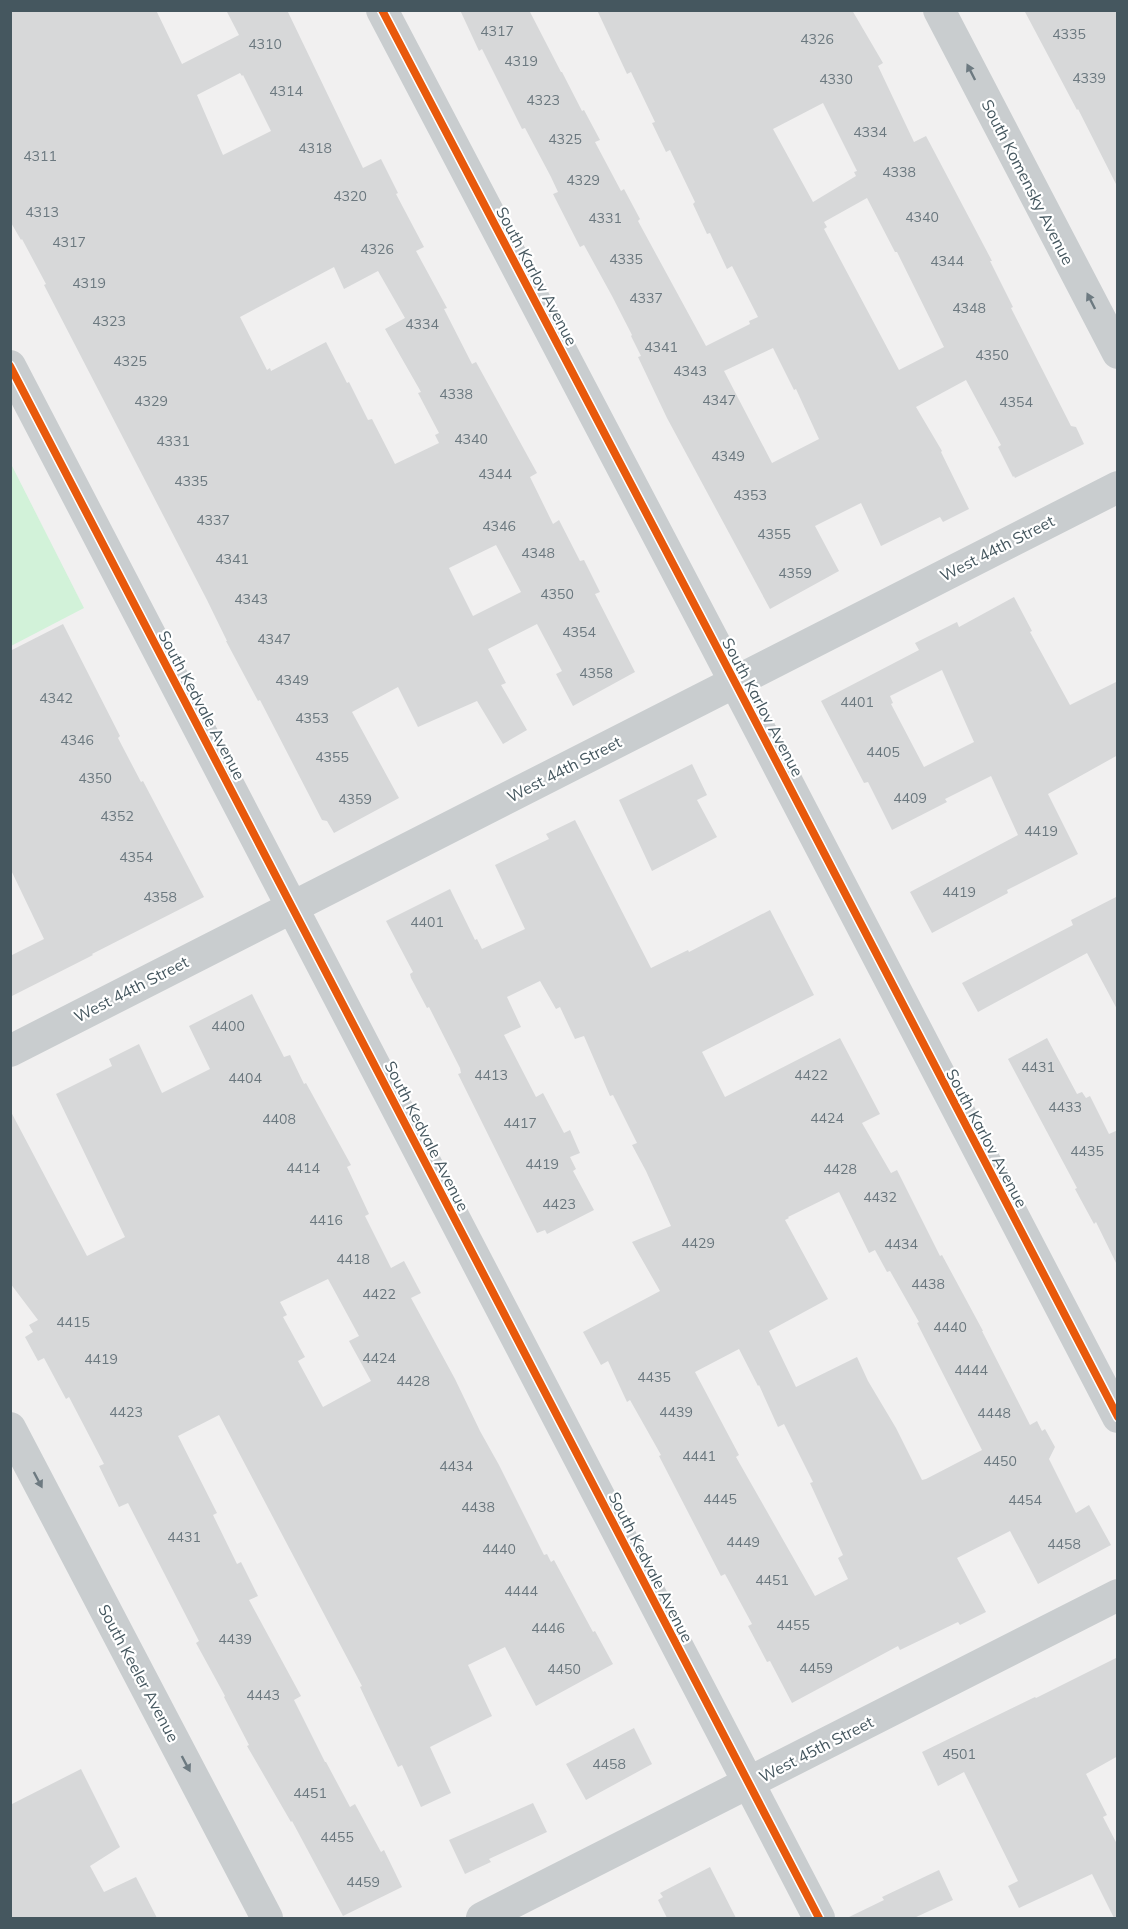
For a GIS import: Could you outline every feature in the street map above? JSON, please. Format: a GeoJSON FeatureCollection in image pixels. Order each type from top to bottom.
{"type":"FeatureCollection","features":[{"type":"Feature","properties":{"kind":"street","name":"South Karlov Avenue"},"geometry":{"type":"LineString","coordinates":[[382,10],[1118,1417]]}},
{"type":"Feature","properties":{"kind":"street","name":"South Komensky Avenue"},"geometry":{"type":"LineString","coordinates":[[939,10],[1118,353]]}},
{"type":"Feature","properties":{"kind":"street","name":"South Kedvale Avenue"},"geometry":{"type":"LineString","coordinates":[[10,366],[819,1918]]}},
{"type":"Feature","properties":{"kind":"street","name":"West 44th Street"},"geometry":{"type":"LineString","coordinates":[[10,1051],[1118,487]]}},
{"type":"Feature","properties":{"kind":"street","name":"South Keeler Avenue"},"geometry":{"type":"LineString","coordinates":[[10,1428],[267,1918]]}},
{"type":"Feature","properties":{"kind":"street","name":"West 45th Street"},"geometry":{"type":"LineString","coordinates":[[482,1918],[1118,1594]]}},
{"type":"Feature","properties":{"kind":"green space"},"geometry":{"type":"Polygon","coordinates":[[[10,462],[84,608],[11,646],[10,646],[10,462]]]}},
{"type":"Feature","properties":{"kind":"building"},"geometry":{"type":"Polygon","coordinates":[[[10,10],[156,10],[182,64],[239,35],[226,10],[287,10],[363,168],[381,159],[398,193],[396,194],[424,247],[416,251],[447,308],[444,309],[472,364],[476,362],[537,473],[530,477],[553,524],[559,520],[580,561],[584,560],[600,592],[595,594],[635,672],[573,706],[556,674],[562,671],[537,624],[488,649],[506,683],[501,685],[527,730],[503,744],[477,701],[418,727],[398,687],[352,712],[399,798],[334,833],[327,821],[322,820],[260,700],[258,701],[226,641],[44,285],[46,284],[10,221],[10,10]],[[240,73],[197,95],[223,155],[271,131],[240,73]],[[334,267],[240,317],[267,370],[270,368],[271,371],[326,342],[368,420],[372,419],[395,464],[439,443],[435,435],[439,433],[418,393],[421,392],[385,329],[405,318],[378,271],[344,289],[334,267]],[[496,545],[449,568],[473,616],[521,592],[496,545]]]}},
{"type":"Feature","properties":{"kind":"building"},"geometry":{"type":"Polygon","coordinates":[[[460,10],[529,10],[582,111],[584,110],[600,140],[595,142],[621,191],[624,189],[640,219],[638,221],[706,346],[750,324],[749,321],[758,317],[732,266],[727,269],[710,233],[707,234],[693,204],[695,202],[670,150],[666,152],[652,123],[655,122],[631,72],[627,74],[597,10],[852,10],[883,63],[878,66],[914,142],[926,136],[992,261],[990,261],[1013,307],[1011,308],[1071,426],[1076,427],[1084,444],[1013,477],[998,447],[1001,445],[966,380],[916,407],[942,451],[969,509],[943,522],[940,517],[881,546],[861,503],[815,526],[839,571],[770,609],[667,418],[638,357],[641,356],[632,335],[612,296],[584,245],[580,247],[553,194],[558,192],[551,177],[525,128],[522,129],[482,49],[479,51],[460,10]],[[823,103],[773,129],[813,202],[856,176],[854,172],[857,171],[823,103]],[[867,198],[824,222],[827,227],[824,229],[899,370],[944,347],[897,252],[867,198]],[[773,348],[724,371],[772,463],[819,439],[796,389],[794,390],[773,348]]]}},
{"type":"Feature","properties":{"kind":"building"},"geometry":{"type":"Polygon","coordinates":[[[1024,10],[1118,10],[1118,188],[1078,109],[1024,10]]]}},
{"type":"Feature","properties":{"kind":"building"},"geometry":{"type":"Polygon","coordinates":[[[1014,597],[1032,631],[1030,632],[1070,705],[1118,681],[1118,755],[1048,794],[1078,854],[1007,890],[1008,893],[932,933],[910,892],[1018,835],[991,776],[945,799],[947,802],[892,830],[868,782],[864,783],[821,701],[919,650],[915,643],[957,622],[959,627],[1014,597]],[[942,670],[890,696],[893,703],[891,704],[924,767],[974,742],[942,670]]]}},
{"type":"Feature","properties":{"kind":"building"},"geometry":{"type":"Polygon","coordinates":[[[63,624],[120,736],[118,738],[204,897],[10,997],[10,956],[44,939],[10,868],[10,651],[63,624]]]}},
{"type":"Feature","properties":{"kind":"building"},"geometry":{"type":"Polygon","coordinates":[[[692,764],[707,795],[697,800],[717,837],[652,871],[619,800],[692,764]]]}},
{"type":"Feature","properties":{"kind":"building"},"geometry":{"type":"Polygon","coordinates":[[[575,820],[651,968],[688,950],[689,952],[770,910],[814,995],[702,1052],[725,1097],[840,1038],[880,1114],[862,1123],[891,1173],[897,1170],[1030,1425],[1037,1421],[1042,1431],[1045,1429],[1055,1447],[1049,1459],[1076,1513],[1089,1505],[1111,1545],[1038,1584],[1010,1531],[957,1558],[986,1612],[960,1625],[958,1622],[900,1650],[898,1646],[792,1703],[748,1626],[752,1624],[725,1574],[721,1576],[659,1456],[661,1455],[630,1400],[627,1402],[608,1361],[601,1365],[583,1332],[660,1291],[632,1242],[671,1226],[632,1145],[637,1143],[613,1095],[610,1096],[584,1036],[575,1039],[560,1007],[556,1009],[540,981],[507,997],[521,1027],[504,1035],[536,1097],[543,1093],[564,1133],[570,1130],[580,1153],[570,1157],[576,1169],[573,1171],[594,1210],[547,1234],[545,1230],[537,1233],[458,1074],[461,1073],[460,1068],[429,1007],[427,1008],[411,978],[410,974],[413,972],[386,921],[450,889],[475,940],[477,939],[482,949],[525,929],[495,865],[549,839],[546,834],[575,820]],[[839,1192],[785,1220],[828,1299],[769,1331],[796,1387],[857,1357],[922,1480],[926,1479],[982,1450],[917,1323],[919,1322],[890,1271],[887,1272],[875,1250],[869,1253],[839,1192]],[[739,1349],[695,1372],[739,1455],[736,1457],[815,1596],[848,1579],[838,1558],[843,1555],[810,1483],[813,1482],[784,1424],[778,1427],[739,1349]]]}},
{"type":"Feature","properties":{"kind":"building"},"geometry":{"type":"Polygon","coordinates":[[[1118,896],[1118,1011],[1087,953],[978,1012],[962,983],[1073,925],[1071,920],[1118,896]]]}},
{"type":"Feature","properties":{"kind":"building"},"geometry":{"type":"Polygon","coordinates":[[[252,994],[284,1057],[290,1055],[304,1084],[306,1083],[351,1165],[347,1167],[369,1214],[365,1216],[391,1268],[404,1261],[421,1293],[411,1298],[455,1379],[544,1555],[547,1554],[551,1562],[554,1560],[613,1664],[536,1706],[505,1647],[468,1665],[492,1716],[430,1747],[451,1793],[421,1807],[402,1765],[398,1767],[360,1687],[362,1686],[219,1415],[178,1436],[217,1513],[213,1515],[237,1564],[241,1562],[258,1596],[249,1600],[301,1696],[294,1700],[350,1807],[355,1804],[381,1852],[384,1850],[402,1887],[343,1916],[292,1821],[247,1746],[249,1745],[225,1696],[196,1643],[199,1641],[128,1503],[119,1507],[99,1466],[104,1464],[69,1397],[66,1399],[44,1358],[38,1361],[25,1337],[33,1332],[29,1325],[38,1320],[10,1283],[10,1110],[87,1256],[125,1237],[56,1094],[112,1066],[109,1059],[139,1044],[162,1093],[210,1069],[189,1026],[252,994]],[[328,1279],[280,1302],[287,1315],[283,1317],[305,1357],[298,1361],[323,1407],[371,1381],[349,1341],[359,1336],[328,1279]]]}},
{"type":"Feature","properties":{"kind":"building"},"geometry":{"type":"Polygon","coordinates":[[[1047,1038],[1077,1094],[1082,1092],[1086,1098],[1090,1096],[1109,1134],[1118,1130],[1118,1267],[1008,1059],[1047,1038]]]}},
{"type":"Feature","properties":{"kind":"building"},"geometry":{"type":"Polygon","coordinates":[[[1118,1657],[1118,1756],[1086,1774],[1107,1815],[1103,1817],[1118,1846],[1118,1918],[1114,1918],[1092,1874],[1019,1908],[1008,1886],[1018,1881],[964,1772],[938,1786],[922,1752],[1118,1657]]]}},
{"type":"Feature","properties":{"kind":"building"},"geometry":{"type":"Polygon","coordinates":[[[634,1728],[652,1764],[586,1800],[566,1764],[634,1728]]]}},
{"type":"Feature","properties":{"kind":"building"},"geometry":{"type":"Polygon","coordinates":[[[81,1769],[120,1847],[90,1866],[104,1892],[136,1877],[157,1918],[10,1918],[10,1805],[81,1769]]]}},
{"type":"Feature","properties":{"kind":"building"},"geometry":{"type":"Polygon","coordinates":[[[533,1803],[547,1832],[489,1859],[491,1862],[465,1874],[449,1840],[533,1803]]]}},
{"type":"Feature","properties":{"kind":"building"},"geometry":{"type":"Polygon","coordinates":[[[710,1867],[736,1918],[667,1918],[658,1900],[663,1897],[660,1893],[710,1867]]]}},
{"type":"Feature","properties":{"kind":"building"},"geometry":{"type":"Polygon","coordinates":[[[939,1870],[953,1900],[914,1918],[847,1918],[884,1900],[882,1897],[939,1870]]]}},
{"type":"Feature","properties":{"kind":"cycle path"},"geometry":{"type":"LineString","coordinates":[[382,10],[1118,1417]]}},
{"type":"Feature","properties":{"kind":"cycle path"},"geometry":{"type":"LineString","coordinates":[[10,366],[819,1918]]}}]}
